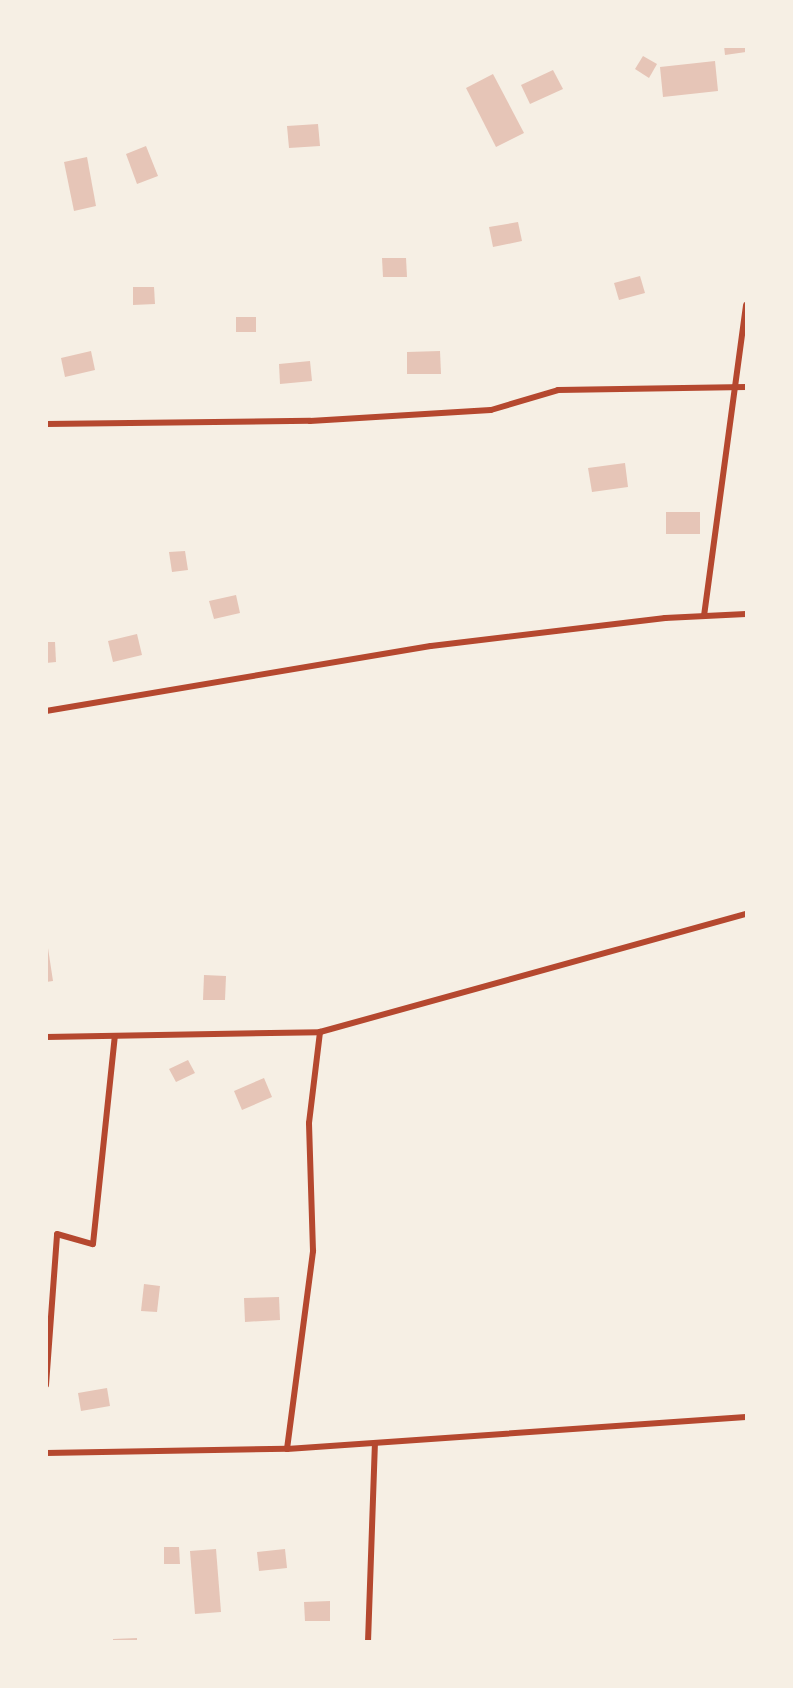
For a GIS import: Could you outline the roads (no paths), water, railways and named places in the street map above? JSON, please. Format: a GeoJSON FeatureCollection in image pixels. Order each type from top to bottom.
{"type":"FeatureCollection","features":[{"type":"Feature","properties":{"kind":"street"},"geometry":{"type":"LineString","coordinates":[[704,616],[747,305]]}},
{"type":"Feature","properties":{"kind":"street"},"geometry":{"type":"LineString","coordinates":[[46,424],[310,421],[490,410],[558,390],[747,387]]}},
{"type":"Feature","properties":{"kind":"street"},"geometry":{"type":"LineString","coordinates":[[46,711],[431,646],[704,616],[747,614]]}},
{"type":"Feature","properties":{"kind":"street"},"geometry":{"type":"LineString","coordinates":[[46,1037],[320,1032],[747,914]]}},
{"type":"Feature","properties":{"kind":"street"},"geometry":{"type":"LineString","coordinates":[[287,1449],[313,1251],[309,1123],[320,1032]]}},
{"type":"Feature","properties":{"kind":"street"},"geometry":{"type":"LineString","coordinates":[[46,1385],[57,1234],[93,1244],[115,1036]]}},
{"type":"Feature","properties":{"kind":"street"},"geometry":{"type":"LineString","coordinates":[[46,1453],[287,1449],[747,1418]]}},
{"type":"Feature","properties":{"kind":"street"},"geometry":{"type":"LineString","coordinates":[[368,1641],[375,1444]]}}]}
